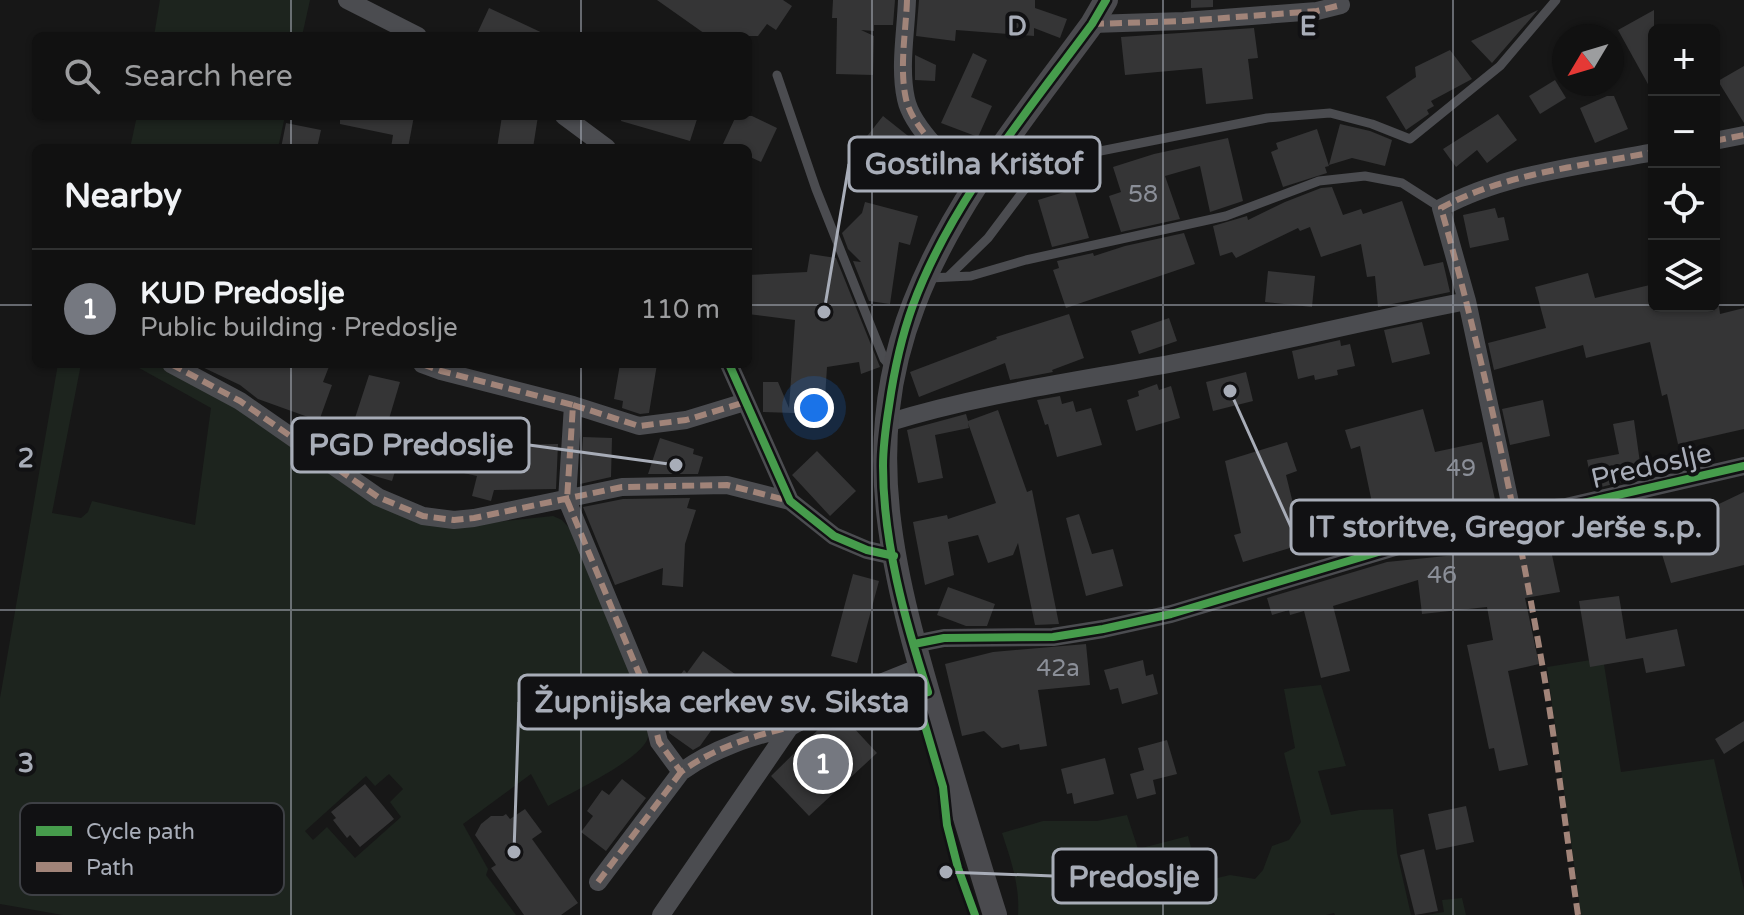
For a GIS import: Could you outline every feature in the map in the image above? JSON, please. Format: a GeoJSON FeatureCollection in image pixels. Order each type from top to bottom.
{"type":"FeatureCollection","features":[{"type":"Feature","properties":{"kind":"street"},"geometry":{"type":"LineString","coordinates":[[347,0],[410,32]]}},
{"type":"Feature","properties":{"kind":"street"},"geometry":{"type":"LineString","coordinates":[[907,0],[904,86],[907,102],[913,115],[953,166],[976,184]]}},
{"type":"Feature","properties":{"kind":"street"},"geometry":{"type":"LineString","coordinates":[[995,915],[917,656],[894,556],[883,465],[887,423],[894,372],[913,304],[937,278],[944,238],[976,184],[1092,24],[1106,0]]}},
{"type":"Feature","properties":{"kind":"street"},"geometry":{"type":"LineString","coordinates":[[1092,24],[1317,11],[1341,5]]}},
{"type":"Feature","properties":{"kind":"street"},"geometry":{"type":"LineString","coordinates":[[569,120],[602,144]]}},
{"type":"Feature","properties":{"kind":"street"},"geometry":{"type":"LineString","coordinates":[[1720,140],[1744,135]]}},
{"type":"Feature","properties":{"kind":"street"},"geometry":{"type":"LineString","coordinates":[[1512,512],[1467,301],[1441,208],[1460,197],[1520,177],[1648,153]]}},
{"type":"Feature","properties":{"kind":"street"},"geometry":{"type":"LineString","coordinates":[[887,423],[968,401],[1178,362],[1467,301]]}},
{"type":"Feature","properties":{"kind":"street"},"geometry":{"type":"LineString","coordinates":[[178,368],[240,401],[378,497],[423,516],[454,520],[474,518],[622,487],[727,485],[790,501],[834,536],[867,550],[894,556]]}},
{"type":"Feature","properties":{"kind":"street"},"geometry":{"type":"LineString","coordinates":[[433,368],[639,426],[686,420],[745,402]]}},
{"type":"Feature","properties":{"kind":"street"},"geometry":{"type":"LineString","coordinates":[[731,368],[790,501]]}},
{"type":"Feature","properties":{"kind":"street"},"geometry":{"type":"LineString","coordinates":[[573,405],[567,500],[647,693],[659,742],[681,772]]}},
{"type":"Feature","properties":{"kind":"street","name":"Predoslje"},"geometry":{"type":"LineString","coordinates":[[790,727],[944,638],[1053,637],[1103,629],[1171,614],[1512,512],[1566,507],[1744,466]]}},
{"type":"Feature","properties":{"kind":"street"},"geometry":{"type":"LineString","coordinates":[[598,882],[681,772],[710,752],[790,727]]}},
{"type":"Feature","properties":{"kind":"street"},"geometry":{"type":"LineString","coordinates":[[661,915],[790,727]]}},
{"type":"Feature","properties":{"kind":"lane"},"geometry":{"type":"LineString","coordinates":[[937,278],[988,238],[1024,190],[1060,159],[1267,118],[1330,113],[1372,124],[1410,139],[1500,66],[1556,0]]}},
{"type":"Feature","properties":{"kind":"lane"},"geometry":{"type":"LineString","coordinates":[[777,75],[847,269],[884,359],[894,372]]}},
{"type":"Feature","properties":{"kind":"lane"},"geometry":{"type":"LineString","coordinates":[[937,278],[971,276],[1026,260],[1226,216],[1319,181],[1365,176],[1402,183],[1441,208]]}},
{"type":"Feature","properties":{"kind":"shaded area"},"geometry":{"type":"Polygon","coordinates":[[[160,0],[310,0],[303,32],[155,32],[160,0]]]}},
{"type":"Feature","properties":{"kind":"shaded area"},"geometry":{"type":"Polygon","coordinates":[[[136,120],[284,120],[279,144],[131,144],[136,120]]]}},
{"type":"Feature","properties":{"kind":"shaded area"},"geometry":{"type":"Polygon","coordinates":[[[57,368],[80,368],[52,513],[81,518],[88,512],[92,501],[195,525],[211,408],[139,368],[167,368],[215,394],[364,498],[478,524],[553,516],[570,529],[645,709],[649,733],[641,748],[631,757],[548,806],[531,774],[463,824],[488,869],[486,875],[516,915],[63,915],[0,904],[0,698],[57,368]],[[389,774],[375,786],[366,776],[305,831],[313,840],[327,827],[355,858],[401,817],[390,802],[403,789],[389,774]]]}},
{"type":"Feature","properties":{"kind":"shaded area"},"geometry":{"type":"Polygon","coordinates":[[[1603,658],[1621,772],[1714,759],[1744,890],[1744,915],[1581,915],[1547,667],[1603,658]]]}},
{"type":"Feature","properties":{"kind":"shaded area"},"geometry":{"type":"Polygon","coordinates":[[[1321,685],[1346,766],[1318,771],[1331,815],[1393,809],[1397,853],[1411,915],[1018,915],[1016,883],[1002,833],[1043,821],[1097,821],[1127,815],[1138,849],[1188,836],[1200,882],[1230,875],[1255,879],[1263,870],[1272,846],[1289,840],[1301,822],[1284,753],[1295,748],[1284,689],[1321,685]]]}},
{"type":"Feature","properties":{"kind":"shaded area"},"geometry":{"type":"Polygon","coordinates":[[[1462,898],[1466,915],[1427,915],[1444,912],[1442,900],[1462,898]]]}},
{"type":"Feature","properties":{"kind":"building"},"geometry":{"type":"Polygon","coordinates":[[[657,0],[783,0],[792,6],[776,30],[767,24],[758,36],[752,36],[752,32],[702,32],[657,0]]]}},
{"type":"Feature","properties":{"kind":"building"},"geometry":{"type":"Polygon","coordinates":[[[833,0],[895,0],[893,25],[874,25],[874,31],[861,30],[874,36],[873,75],[836,74],[837,18],[832,18],[833,0]]]}},
{"type":"Feature","properties":{"kind":"building"},"geometry":{"type":"Polygon","coordinates":[[[919,0],[1035,0],[1035,8],[1067,19],[1060,38],[1034,28],[1034,36],[956,30],[955,41],[916,36],[919,0]]]}},
{"type":"Feature","properties":{"kind":"building"},"geometry":{"type":"Polygon","coordinates":[[[1191,0],[1213,0],[1213,7],[1191,8],[1191,0]]]}},
{"type":"Feature","properties":{"kind":"building"},"geometry":{"type":"Polygon","coordinates":[[[489,8],[540,32],[478,32],[489,8]]]}},
{"type":"Feature","properties":{"kind":"building"},"geometry":{"type":"Polygon","coordinates":[[[1538,10],[1492,63],[1471,41],[1538,10]]]}},
{"type":"Feature","properties":{"kind":"building"},"geometry":{"type":"Polygon","coordinates":[[[1654,10],[1654,24],[1648,24],[1648,84],[1624,41],[1624,27],[1654,10]]]}},
{"type":"Feature","properties":{"kind":"building"},"geometry":{"type":"Polygon","coordinates":[[[1254,28],[1258,58],[1248,59],[1253,99],[1206,104],[1202,68],[1125,75],[1121,37],[1254,28]]]}},
{"type":"Feature","properties":{"kind":"building"},"geometry":{"type":"Polygon","coordinates":[[[1450,50],[1472,79],[1431,101],[1434,106],[1427,110],[1429,114],[1406,130],[1386,97],[1416,77],[1415,67],[1450,50]]]}},
{"type":"Feature","properties":{"kind":"building"},"geometry":{"type":"Polygon","coordinates":[[[973,53],[987,60],[971,97],[992,106],[978,137],[941,123],[973,53]]]}},
{"type":"Feature","properties":{"kind":"building"},"geometry":{"type":"Polygon","coordinates":[[[915,55],[936,65],[935,81],[915,80],[915,55]]]}},
{"type":"Feature","properties":{"kind":"building"},"geometry":{"type":"Polygon","coordinates":[[[1744,66],[1744,123],[1720,84],[1720,80],[1744,66]]]}},
{"type":"Feature","properties":{"kind":"building"},"geometry":{"type":"Polygon","coordinates":[[[1552,82],[1552,96],[1566,98],[1540,114],[1529,96],[1552,82]]]}},
{"type":"Feature","properties":{"kind":"building"},"geometry":{"type":"Polygon","coordinates":[[[1614,96],[1628,129],[1595,143],[1580,108],[1614,96]]]}},
{"type":"Feature","properties":{"kind":"building"},"geometry":{"type":"Polygon","coordinates":[[[1498,114],[1517,140],[1487,163],[1477,150],[1456,167],[1443,149],[1498,114]]]}},
{"type":"Feature","properties":{"kind":"building"},"geometry":{"type":"Polygon","coordinates":[[[752,116],[777,128],[761,162],[752,158],[752,144],[723,144],[734,120],[752,120],[752,116]]]}},
{"type":"Feature","properties":{"kind":"building"},"geometry":{"type":"Polygon","coordinates":[[[883,116],[917,143],[929,157],[928,168],[912,188],[878,162],[875,165],[856,150],[883,116]]]}},
{"type":"Feature","properties":{"kind":"building"},"geometry":{"type":"Polygon","coordinates":[[[340,120],[413,120],[409,144],[392,144],[393,135],[340,124],[340,120]]]}},
{"type":"Feature","properties":{"kind":"building"},"geometry":{"type":"Polygon","coordinates":[[[501,120],[537,120],[534,144],[498,144],[501,120]]]}},
{"type":"Feature","properties":{"kind":"building"},"geometry":{"type":"Polygon","coordinates":[[[621,120],[697,120],[690,141],[621,120]]]}},
{"type":"Feature","properties":{"kind":"building"},"geometry":{"type":"Polygon","coordinates":[[[286,123],[321,130],[318,144],[282,144],[286,123]]]}},
{"type":"Feature","properties":{"kind":"building"},"geometry":{"type":"Polygon","coordinates":[[[1340,124],[1392,140],[1385,166],[1352,158],[1329,165],[1340,124]]]}},
{"type":"Feature","properties":{"kind":"building"},"geometry":{"type":"Polygon","coordinates":[[[1317,129],[1329,166],[1325,167],[1327,173],[1283,187],[1271,152],[1278,149],[1276,143],[1317,129]]]}},
{"type":"Feature","properties":{"kind":"building"},"geometry":{"type":"Polygon","coordinates":[[[1228,138],[1243,201],[1210,212],[1200,166],[1165,176],[1180,219],[1121,232],[1109,196],[1121,192],[1113,167],[1154,154],[1228,138]]]}},
{"type":"Feature","properties":{"kind":"building"},"geometry":{"type":"Polygon","coordinates":[[[1332,187],[1343,215],[1361,209],[1363,214],[1402,201],[1424,266],[1443,262],[1450,292],[1378,307],[1375,276],[1367,277],[1361,244],[1321,257],[1310,227],[1300,231],[1298,228],[1236,258],[1232,252],[1220,256],[1213,226],[1247,216],[1248,220],[1285,202],[1332,187]]]}},
{"type":"Feature","properties":{"kind":"building"},"geometry":{"type":"Polygon","coordinates":[[[1074,189],[1089,238],[1052,247],[1038,200],[1074,189]]]}},
{"type":"Feature","properties":{"kind":"building"},"geometry":{"type":"Polygon","coordinates":[[[865,202],[918,216],[910,245],[899,242],[890,304],[869,301],[853,261],[861,262],[848,249],[842,233],[862,213],[865,202]]]}},
{"type":"Feature","properties":{"kind":"building"},"geometry":{"type":"Polygon","coordinates":[[[1495,208],[1498,218],[1504,217],[1509,240],[1470,248],[1463,215],[1495,208]]]}},
{"type":"Feature","properties":{"kind":"building"},"geometry":{"type":"Polygon","coordinates":[[[1184,233],[1195,264],[1066,308],[1053,270],[1059,268],[1057,261],[1093,253],[1094,256],[1184,233]]]}},
{"type":"Feature","properties":{"kind":"building"},"geometry":{"type":"Polygon","coordinates":[[[810,254],[836,258],[880,367],[861,374],[859,362],[827,367],[824,414],[763,412],[763,382],[778,382],[789,408],[795,320],[752,315],[752,275],[807,272],[810,254]]]}},
{"type":"Feature","properties":{"kind":"building"},"geometry":{"type":"Polygon","coordinates":[[[1268,271],[1315,276],[1312,307],[1265,302],[1268,271]]]}},
{"type":"Feature","properties":{"kind":"building"},"geometry":{"type":"Polygon","coordinates":[[[1588,273],[1595,298],[1648,285],[1648,312],[1720,314],[1744,308],[1744,429],[1678,444],[1667,394],[1662,396],[1650,342],[1586,358],[1583,345],[1494,370],[1488,343],[1546,328],[1535,287],[1588,273]]]}},
{"type":"Feature","properties":{"kind":"building"},"geometry":{"type":"Polygon","coordinates":[[[1069,314],[1084,358],[1053,372],[1010,380],[1005,363],[919,397],[910,372],[996,337],[1069,314]]]}},
{"type":"Feature","properties":{"kind":"building"},"geometry":{"type":"Polygon","coordinates":[[[1169,318],[1177,341],[1139,354],[1131,331],[1169,318]]]}},
{"type":"Feature","properties":{"kind":"building"},"geometry":{"type":"Polygon","coordinates":[[[1422,322],[1430,354],[1392,363],[1384,330],[1422,322]]]}},
{"type":"Feature","properties":{"kind":"building"},"geometry":{"type":"Polygon","coordinates":[[[1340,340],[1341,346],[1350,344],[1355,366],[1337,370],[1338,375],[1315,380],[1314,375],[1298,379],[1292,351],[1340,340]]]}},
{"type":"Feature","properties":{"kind":"building"},"geometry":{"type":"Polygon","coordinates":[[[204,368],[328,368],[323,382],[332,385],[319,421],[258,399],[240,385],[204,368]]]}},
{"type":"Feature","properties":{"kind":"building"},"geometry":{"type":"Polygon","coordinates":[[[619,368],[656,368],[649,413],[640,414],[622,408],[623,401],[614,399],[619,368]]]}},
{"type":"Feature","properties":{"kind":"building"},"geometry":{"type":"Polygon","coordinates":[[[1246,372],[1253,401],[1213,411],[1206,382],[1246,372]]]}},
{"type":"Feature","properties":{"kind":"building"},"geometry":{"type":"Polygon","coordinates":[[[369,375],[400,382],[386,429],[406,436],[392,481],[364,473],[342,458],[369,375]]]}},
{"type":"Feature","properties":{"kind":"building"},"geometry":{"type":"Polygon","coordinates":[[[1157,384],[1159,390],[1171,386],[1180,418],[1136,431],[1127,400],[1139,396],[1138,391],[1157,384]]]}},
{"type":"Feature","properties":{"kind":"building"},"geometry":{"type":"Polygon","coordinates":[[[1060,396],[1062,404],[1073,401],[1076,412],[1091,408],[1102,445],[1057,457],[1048,424],[1045,425],[1037,400],[1060,396]]]}},
{"type":"Feature","properties":{"kind":"building"},"geometry":{"type":"Polygon","coordinates":[[[1543,400],[1550,436],[1510,445],[1502,409],[1543,400]]]}},
{"type":"Feature","properties":{"kind":"building"},"geometry":{"type":"Polygon","coordinates":[[[1423,409],[1435,452],[1482,442],[1496,504],[1373,541],[1365,514],[1374,512],[1360,446],[1351,449],[1345,430],[1423,409]]]}},
{"type":"Feature","properties":{"kind":"building"},"geometry":{"type":"Polygon","coordinates":[[[998,410],[1027,492],[1032,490],[1059,624],[1035,625],[1018,543],[1013,555],[988,563],[978,535],[948,542],[954,575],[925,585],[913,522],[947,515],[948,519],[996,503],[968,423],[969,428],[935,435],[943,478],[918,483],[907,430],[966,414],[968,421],[998,410]]]}},
{"type":"Feature","properties":{"kind":"building"},"geometry":{"type":"Polygon","coordinates":[[[1634,420],[1642,477],[1593,489],[1587,460],[1619,454],[1613,424],[1634,420]]]}},
{"type":"Feature","properties":{"kind":"building"},"geometry":{"type":"Polygon","coordinates":[[[485,429],[503,434],[500,445],[558,444],[556,489],[494,490],[491,501],[472,496],[477,476],[455,471],[465,431],[484,436],[485,429]]]}},
{"type":"Feature","properties":{"kind":"building"},"geometry":{"type":"Polygon","coordinates":[[[583,437],[612,438],[611,477],[580,484],[583,437]]]}},
{"type":"Feature","properties":{"kind":"building"},"geometry":{"type":"Polygon","coordinates":[[[660,438],[694,449],[693,454],[703,457],[698,474],[648,474],[660,438]]]}},
{"type":"Feature","properties":{"kind":"building"},"geometry":{"type":"Polygon","coordinates":[[[1287,442],[1297,471],[1286,475],[1303,544],[1243,562],[1234,535],[1241,533],[1225,461],[1287,442]]]}},
{"type":"Feature","properties":{"kind":"building"},"geometry":{"type":"Polygon","coordinates":[[[817,451],[856,491],[830,516],[792,475],[817,451]]]}},
{"type":"Feature","properties":{"kind":"building"},"geometry":{"type":"Polygon","coordinates":[[[1744,492],[1744,565],[1671,583],[1650,516],[1695,504],[1698,514],[1744,492]]]}},
{"type":"Feature","properties":{"kind":"building"},"geometry":{"type":"Polygon","coordinates":[[[690,498],[687,508],[696,510],[685,544],[683,587],[662,585],[663,568],[615,585],[583,507],[623,499],[690,498]]]}},
{"type":"Feature","properties":{"kind":"building"},"geometry":{"type":"Polygon","coordinates":[[[1079,514],[1092,554],[1113,549],[1123,586],[1086,596],[1066,518],[1079,514]]]}},
{"type":"Feature","properties":{"kind":"building"},"geometry":{"type":"Polygon","coordinates":[[[1566,519],[1572,551],[1552,555],[1560,592],[1525,598],[1539,664],[1508,671],[1528,765],[1499,771],[1494,748],[1489,749],[1467,645],[1493,640],[1487,607],[1422,614],[1418,580],[1333,606],[1350,671],[1321,678],[1304,611],[1290,615],[1289,610],[1272,615],[1267,598],[1387,562],[1475,553],[1471,537],[1514,524],[1566,519]]]}},
{"type":"Feature","properties":{"kind":"building"},"geometry":{"type":"Polygon","coordinates":[[[853,574],[879,581],[857,663],[831,656],[853,574]]]}},
{"type":"Feature","properties":{"kind":"building"},"geometry":{"type":"Polygon","coordinates":[[[948,587],[995,604],[987,626],[966,626],[937,615],[948,587]]]}},
{"type":"Feature","properties":{"kind":"building"},"geometry":{"type":"Polygon","coordinates":[[[1619,596],[1626,639],[1677,629],[1685,666],[1646,673],[1643,658],[1590,667],[1579,601],[1619,596]]]}},
{"type":"Feature","properties":{"kind":"building"},"geometry":{"type":"Polygon","coordinates":[[[1086,644],[1090,685],[1038,690],[1047,746],[1020,750],[1019,744],[1002,748],[984,731],[962,736],[945,664],[993,652],[1086,644]]]}},
{"type":"Feature","properties":{"kind":"building"},"geometry":{"type":"Polygon","coordinates":[[[703,651],[746,682],[700,746],[693,750],[669,733],[667,724],[677,711],[673,708],[682,697],[671,688],[703,651]]]}},
{"type":"Feature","properties":{"kind":"building"},"geometry":{"type":"Polygon","coordinates":[[[1143,660],[1146,676],[1153,674],[1158,694],[1122,704],[1118,688],[1110,690],[1104,670],[1143,660]]]}},
{"type":"Feature","properties":{"kind":"building"},"geometry":{"type":"Polygon","coordinates":[[[840,713],[877,753],[809,816],[771,776],[828,720],[840,713]]]}},
{"type":"Feature","properties":{"kind":"building"},"geometry":{"type":"Polygon","coordinates":[[[1744,721],[1744,741],[1724,754],[1715,739],[1744,721]]]}},
{"type":"Feature","properties":{"kind":"building"},"geometry":{"type":"Polygon","coordinates":[[[1167,740],[1177,774],[1153,780],[1156,794],[1137,799],[1130,774],[1144,770],[1138,748],[1167,740]]]}},
{"type":"Feature","properties":{"kind":"building"},"geometry":{"type":"Polygon","coordinates":[[[1105,758],[1114,794],[1074,804],[1072,793],[1067,794],[1061,769],[1105,758]]]}},
{"type":"Feature","properties":{"kind":"building"},"geometry":{"type":"Polygon","coordinates":[[[622,779],[646,798],[606,851],[581,832],[593,816],[587,811],[602,790],[609,795],[622,779]]]}},
{"type":"Feature","properties":{"kind":"building"},"geometry":{"type":"Polygon","coordinates":[[[365,784],[394,819],[360,847],[350,835],[347,838],[333,820],[336,818],[331,812],[365,784]]]}},
{"type":"Feature","properties":{"kind":"building"},"geometry":{"type":"Polygon","coordinates":[[[1466,806],[1474,842],[1436,850],[1428,814],[1466,806]]]}},
{"type":"Feature","properties":{"kind":"building"},"geometry":{"type":"Polygon","coordinates":[[[525,809],[542,832],[532,839],[578,903],[561,915],[524,915],[491,868],[496,865],[475,835],[481,824],[491,816],[506,814],[510,819],[525,809]]]}},
{"type":"Feature","properties":{"kind":"building"},"geometry":{"type":"Polygon","coordinates":[[[1424,849],[1438,911],[1415,915],[1400,855],[1424,849]]]}},
{"type":"Feature","properties":{"kind":"marked path"},"geometry":{"type":"LineString","coordinates":[[907,0],[903,75],[910,110],[935,146],[976,184]]}},
{"type":"Feature","properties":{"kind":"marked path"},"geometry":{"type":"LineString","coordinates":[[1092,24],[1317,11],[1341,5]]}},
{"type":"Feature","properties":{"kind":"marked path"},"geometry":{"type":"LineString","coordinates":[[1720,140],[1744,135]]}},
{"type":"Feature","properties":{"kind":"marked path"},"geometry":{"type":"LineString","coordinates":[[1578,915],[1548,700],[1522,553],[1485,379],[1441,208],[1491,186],[1648,153]]}},
{"type":"Feature","properties":{"kind":"marked path"},"geometry":{"type":"LineString","coordinates":[[178,368],[240,401],[378,497],[423,516],[454,520],[474,518],[622,487],[727,485],[790,501]]}},
{"type":"Feature","properties":{"kind":"marked path"},"geometry":{"type":"LineString","coordinates":[[433,368],[573,405],[567,500],[647,693],[659,742],[681,772],[733,744],[790,727]]}},
{"type":"Feature","properties":{"kind":"marked path"},"geometry":{"type":"LineString","coordinates":[[573,405],[639,426],[686,420],[745,402]]}},
{"type":"Feature","properties":{"kind":"marked path"},"geometry":{"type":"LineString","coordinates":[[598,882],[681,772]]}},
{"type":"Feature","properties":{"kind":"cycle path"},"geometry":{"type":"LineString","coordinates":[[975,915],[958,868],[947,825],[943,787],[916,695],[928,692],[891,552],[883,466],[887,421],[901,342],[913,305],[948,230],[993,158],[1092,24],[1106,0]]}},
{"type":"Feature","properties":{"kind":"cycle path"},"geometry":{"type":"LineString","coordinates":[[731,368],[790,501],[834,536],[867,550],[894,556]]}},
{"type":"Feature","properties":{"kind":"cycle path"},"geometry":{"type":"LineString","coordinates":[[914,644],[944,638],[1053,637],[1103,629],[1171,614],[1512,512],[1566,507],[1744,466]]}},
{"type":"Feature","properties":{"kind":"place","name":"Gostilna Krištof"},"geometry":{"type":"Point","coordinates":[824,312]}},
{"type":"Feature","properties":{"kind":"place","name":"IT storitve, Gregor Jerše s.p."},"geometry":{"type":"Point","coordinates":[1230,391]}},
{"type":"Feature","properties":{"kind":"place","name":"PGD Predoslje"},"geometry":{"type":"Point","coordinates":[676,465]}},
{"type":"Feature","properties":{"kind":"place","name":"KUD Predoslje"},"geometry":{"type":"Point","coordinates":[823,764]}},
{"type":"Feature","properties":{"kind":"place","name":"Župnijska cerkev sv. Siksta"},"geometry":{"type":"Point","coordinates":[514,852]}},
{"type":"Feature","properties":{"kind":"place","name":"Predoslje"},"geometry":{"type":"Point","coordinates":[946,872]}}]}
